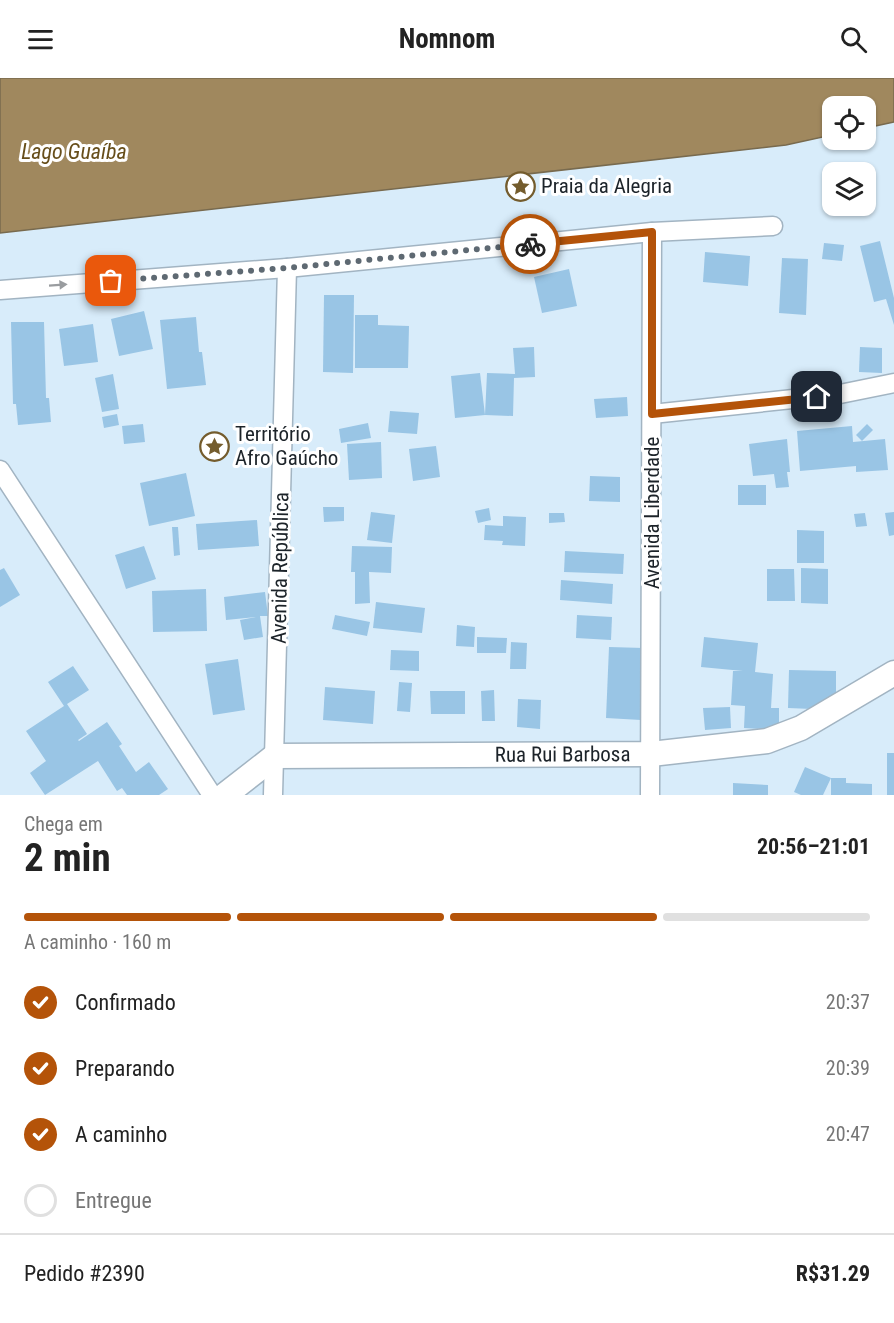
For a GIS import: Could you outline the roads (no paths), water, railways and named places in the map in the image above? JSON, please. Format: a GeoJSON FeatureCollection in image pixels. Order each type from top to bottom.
{"type":"FeatureCollection","features":[{"type":"Feature","properties":{"kind":"street"},"geometry":{"type":"LineString","coordinates":[[0,290],[287,268],[652,232],[773,226]]}},
{"type":"Feature","properties":{"kind":"street","name":"Avenida Liberdade"},"geometry":{"type":"LineString","coordinates":[[650,795],[652,232]]}},
{"type":"Feature","properties":{"kind":"street","name":"Avenida República"},"geometry":{"type":"LineString","coordinates":[[273,795],[287,268]]}},
{"type":"Feature","properties":{"kind":"street"},"geometry":{"type":"LineString","coordinates":[[652,414],[840,394],[894,383]]}},
{"type":"Feature","properties":{"kind":"street"},"geometry":{"type":"LineString","coordinates":[[0,470],[213,795]]}},
{"type":"Feature","properties":{"kind":"street","name":"Rua Rui Barbosa"},"geometry":{"type":"LineString","coordinates":[[275,756],[651,754],[767,741],[801,728],[894,673]]}},
{"type":"Feature","properties":{"kind":"street"},"geometry":{"type":"LineString","coordinates":[[225,795],[275,756]]}},
{"type":"Feature","properties":{"kind":"water","name":"Lago Guaíba"},"geometry":{"type":"Polygon","coordinates":[[[0,78],[894,78],[894,122],[876,126],[876,96],[822,96],[822,137],[786,145],[0,233],[0,78]]]}},
{"type":"Feature","properties":{"kind":"place","name":"Praia da Alegria"},"geometry":{"type":"Point","coordinates":[520,186]}},
{"type":"Feature","properties":{"kind":"place","name":"Território Afro Gaúcho"},"geometry":{"type":"Point","coordinates":[214,446]}}]}
